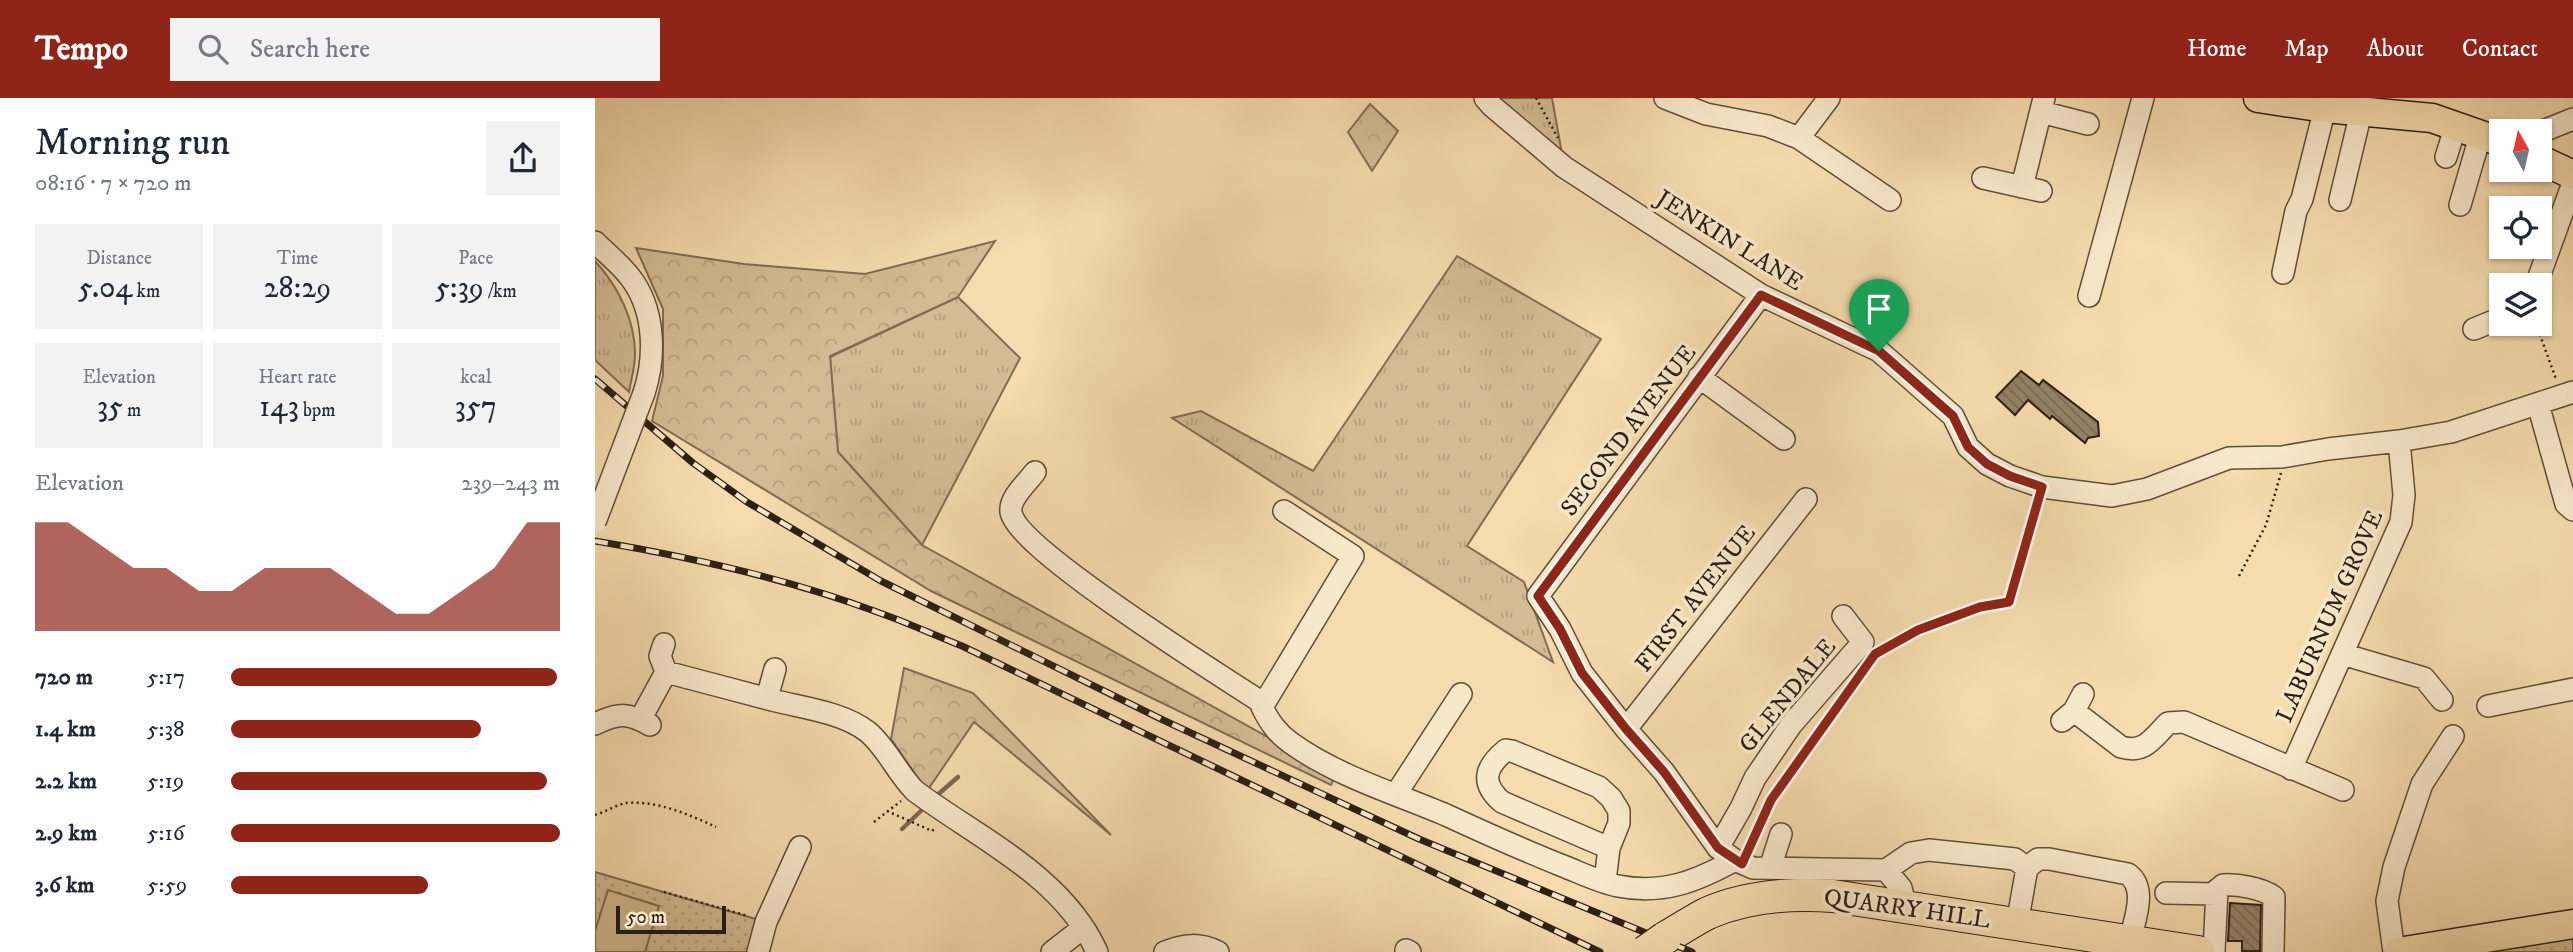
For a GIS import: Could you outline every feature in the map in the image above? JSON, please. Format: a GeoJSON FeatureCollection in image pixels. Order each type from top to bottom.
{"type":"FeatureCollection","features":[{"type":"Feature","properties":{"kind":"highway","name":"QUARRY HILL"},"geometry":{"type":"LineString","coordinates":[[1655,945],[1709,913],[1749,901],[1793,894],[1833,896],[2198,952]]}},
{"type":"Feature","properties":{"kind":"main road"},"geometry":{"type":"LineString","coordinates":[[2258,98],[2460,123]]}},
{"type":"Feature","properties":{"kind":"main road"},"geometry":{"type":"LineString","coordinates":[[2552,165],[2573,175]]}},
{"type":"Feature","properties":{"kind":"main road"},"geometry":{"type":"LineString","coordinates":[[2396,952],[2568,925]]}},
{"type":"Feature","properties":{"kind":"main road"},"geometry":{"type":"LineString","coordinates":[[2539,952],[2544,942],[2568,925]]}},
{"type":"Feature","properties":{"kind":"street","name":"JENKIN LANE"},"geometry":{"type":"LineString","coordinates":[[1485,98],[1492,107],[1564,167],[1761,295],[1879,351],[1953,416],[1968,447],[1987,464],[2010,476],[2042,487]]}},
{"type":"Feature","properties":{"kind":"street"},"geometry":{"type":"LineString","coordinates":[[1665,98],[1706,114],[1768,126],[1799,138],[1890,200]]}},
{"type":"Feature","properties":{"kind":"street"},"geometry":{"type":"LineString","coordinates":[[1799,138],[1829,98]]}},
{"type":"Feature","properties":{"kind":"street"},"geometry":{"type":"LineString","coordinates":[[2089,296],[2143,98]]}},
{"type":"Feature","properties":{"kind":"street"},"geometry":{"type":"LineString","coordinates":[[1983,178],[2031,189],[2042,105],[2088,124]]}},
{"type":"Feature","properties":{"kind":"street"},"geometry":{"type":"LineString","coordinates":[[2283,273],[2296,211],[2302,199],[2325,108]]}},
{"type":"Feature","properties":{"kind":"street"},"geometry":{"type":"LineString","coordinates":[[2340,200],[2361,112]]}},
{"type":"Feature","properties":{"kind":"street"},"geometry":{"type":"LineString","coordinates":[[2552,127],[2573,119]]}},
{"type":"Feature","properties":{"kind":"street"},"geometry":{"type":"LineString","coordinates":[[2446,157],[2460,123]]}},
{"type":"Feature","properties":{"kind":"street"},"geometry":{"type":"LineString","coordinates":[[2460,123],[2460,205]]}},
{"type":"Feature","properties":{"kind":"street"},"geometry":{"type":"LineString","coordinates":[[2540,273],[2573,183]]}},
{"type":"Feature","properties":{"kind":"street"},"geometry":{"type":"LineString","coordinates":[[595,242],[631,278],[649,319],[653,355],[644,393],[595,522]]}},
{"type":"Feature","properties":{"kind":"street","name":"SECOND AVENUE"},"geometry":{"type":"LineString","coordinates":[[1626,729],[1582,673],[1560,629],[1538,596],[1761,295]]}},
{"type":"Feature","properties":{"kind":"street"},"geometry":{"type":"LineString","coordinates":[[2474,329],[2489,323]]}},
{"type":"Feature","properties":{"kind":"street"},"geometry":{"type":"LineString","coordinates":[[1699,377],[1784,439]]}},
{"type":"Feature","properties":{"kind":"street"},"geometry":{"type":"LineString","coordinates":[[2042,487],[2112,496],[2147,489],[2229,458],[2282,457],[2286,454],[2451,432],[2568,394]]}},
{"type":"Feature","properties":{"kind":"street"},"geometry":{"type":"LineString","coordinates":[[2538,404],[2566,504],[2573,510]]}},
{"type":"Feature","properties":{"kind":"street","name":"LABURNUM GROVE"},"geometry":{"type":"LineString","coordinates":[[2291,769],[2401,522],[2404,495],[2399,441]]}},
{"type":"Feature","properties":{"kind":"street"},"geometry":{"type":"LineString","coordinates":[[1035,472],[1011,506],[1014,521],[1023,532],[1041,550],[1095,591],[1264,704]]}},
{"type":"Feature","properties":{"kind":"street","name":"FIRST AVENUE"},"geometry":{"type":"LineString","coordinates":[[1626,729],[1807,499]]}},
{"type":"Feature","properties":{"kind":"street"},"geometry":{"type":"LineString","coordinates":[[1284,511],[1353,556],[1262,707],[1273,729],[1321,762],[1536,855],[1620,886],[1660,887],[1683,884],[1700,879],[1731,857]]}},
{"type":"Feature","properties":{"kind":"street","name":"GLENDALE"},"geometry":{"type":"LineString","coordinates":[[1731,857],[1741,808],[1755,778],[1791,724],[1863,642],[1843,616]]}},
{"type":"Feature","properties":{"kind":"street"},"geometry":{"type":"LineString","coordinates":[[595,724],[615,714],[645,722],[666,672],[660,656],[664,645]]}},
{"type":"Feature","properties":{"kind":"street"},"geometry":{"type":"LineString","coordinates":[[2342,654],[2424,678],[2442,701]]}},
{"type":"Feature","properties":{"kind":"street"},"geometry":{"type":"LineString","coordinates":[[767,698],[775,669]]}},
{"type":"Feature","properties":{"kind":"street"},"geometry":{"type":"LineString","coordinates":[[666,672],[845,720],[867,731],[915,791],[1036,876],[1066,905],[1097,952]]}},
{"type":"Feature","properties":{"kind":"street"},"geometry":{"type":"LineString","coordinates":[[2488,706],[2573,689]]}},
{"type":"Feature","properties":{"kind":"street"},"geometry":{"type":"LineString","coordinates":[[1396,794],[1461,694]]}},
{"type":"Feature","properties":{"kind":"street"},"geometry":{"type":"LineString","coordinates":[[2073,709],[2121,747],[2130,749],[2146,746],[2168,723],[2184,722],[2343,790]]}},
{"type":"Feature","properties":{"kind":"street"},"geometry":{"type":"LineString","coordinates":[[1626,729],[1664,772],[1731,857],[1753,868],[1886,870],[1911,853],[1929,850],[2015,859],[2027,868]]}},
{"type":"Feature","properties":{"kind":"street"},"geometry":{"type":"LineString","coordinates":[[2396,952],[2386,901],[2394,867],[2422,784],[2453,736]]}},
{"type":"Feature","properties":{"kind":"street"},"geometry":{"type":"LineString","coordinates":[[1605,881],[1609,848],[1619,823],[1619,811],[1611,798],[1599,787],[1512,751],[1506,750],[1492,764],[1487,782],[1492,793],[1502,802],[1609,848]]}},
{"type":"Feature","properties":{"kind":"street"},"geometry":{"type":"LineString","coordinates":[[1770,868],[1781,834]]}},
{"type":"Feature","properties":{"kind":"street"},"geometry":{"type":"LineString","coordinates":[[758,952],[766,922],[800,847]]}},
{"type":"Feature","properties":{"kind":"street"},"geometry":{"type":"LineString","coordinates":[[2017,924],[2027,868],[2038,859],[2049,859],[2129,874],[2136,880],[2140,890],[2130,941]]}},
{"type":"Feature","properties":{"kind":"street"},"geometry":{"type":"LineString","coordinates":[[1886,870],[1901,888],[1906,908]]}},
{"type":"Feature","properties":{"kind":"street"},"geometry":{"type":"LineString","coordinates":[[2214,952],[2217,894],[2219,887],[2230,884],[2268,893],[2274,897],[2273,952]]}},
{"type":"Feature","properties":{"kind":"street"},"geometry":{"type":"LineString","coordinates":[[2166,893],[2217,894]]}},
{"type":"Feature","properties":{"kind":"street"},"geometry":{"type":"LineString","coordinates":[[1052,952],[1083,928]]}},
{"type":"Feature","properties":{"kind":"street"},"geometry":{"type":"LineString","coordinates":[[1165,952],[1184,945],[1205,946],[1218,952]]}},
{"type":"Feature","properties":{"kind":"path"},"geometry":{"type":"LineString","coordinates":[[2541,336],[2568,394]]}},
{"type":"Feature","properties":{"kind":"path"},"geometry":{"type":"LineString","coordinates":[[2239,576],[2266,526],[2286,454]]}},
{"type":"Feature","properties":{"kind":"path"},"geometry":{"type":"LineString","coordinates":[[1875,654],[1918,630],[1980,607],[2009,602],[2042,487]]}},
{"type":"Feature","properties":{"kind":"path"},"geometry":{"type":"LineString","coordinates":[[1731,857],[1860,674]]}},
{"type":"Feature","properties":{"kind":"path"},"geometry":{"type":"LineString","coordinates":[[874,822],[915,791]]}},
{"type":"Feature","properties":{"kind":"path"},"geometry":{"type":"LineString","coordinates":[[595,815],[625,803],[688,814],[716,827]]}},
{"type":"Feature","properties":{"kind":"path"},"geometry":{"type":"LineString","coordinates":[[887,811],[918,825]]}},
{"type":"Feature","properties":{"kind":"path"},"geometry":{"type":"LineString","coordinates":[[664,892],[766,922]]}},
{"type":"Feature","properties":{"kind":"green space"},"geometry":{"type":"Polygon","coordinates":[[[1494,98],[1552,98],[1562,154],[1494,98]]]}},
{"type":"Feature","properties":{"kind":"green space"},"geometry":{"type":"Polygon","coordinates":[[[1370,104],[1398,131],[1372,171],[1348,132],[1370,104]]]}},
{"type":"Feature","properties":{"kind":"green space"},"geometry":{"type":"Polygon","coordinates":[[[995,241],[958,297],[830,356],[838,452],[922,545],[1336,775],[1331,785],[931,591],[652,421],[663,376],[663,309],[636,248],[744,264],[865,274],[995,241]]]}},
{"type":"Feature","properties":{"kind":"green space"},"geometry":{"type":"Polygon","coordinates":[[[1457,256],[1601,339],[1467,546],[1524,582],[1553,662],[1172,418],[1201,411],[1313,471],[1457,256]]]}},
{"type":"Feature","properties":{"kind":"green space"},"geometry":{"type":"Polygon","coordinates":[[[595,261],[618,292],[632,329],[635,359],[629,392],[595,360],[595,261]]]}},
{"type":"Feature","properties":{"kind":"green space"},"geometry":{"type":"Polygon","coordinates":[[[958,297],[1020,358],[922,545],[838,452],[830,357],[958,297]]]}},
{"type":"Feature","properties":{"kind":"green space"},"geometry":{"type":"Polygon","coordinates":[[[904,668],[973,693],[1111,835],[974,722],[927,791],[891,739],[904,668]]]}},
{"type":"Feature","properties":{"kind":"green space"},"geometry":{"type":"Polygon","coordinates":[[[595,872],[766,922],[758,952],[595,952],[595,872]]]}},
{"type":"Feature","properties":{"kind":"green space"},"geometry":{"type":"Polygon","coordinates":[[[608,890],[659,906],[645,952],[595,952],[595,931],[608,890]]]}},
{"type":"Feature","properties":{"kind":"green space"},"geometry":{"type":"Polygon","coordinates":[[[2573,924],[2573,952],[2398,952],[2573,924]]]}},
{"type":"Feature","properties":{"kind":"building"},"geometry":{"type":"Polygon","coordinates":[[[2021,371],[2039,385],[2043,380],[2098,422],[2099,436],[2088,438],[2085,443],[2028,400],[2015,415],[1996,397],[2021,371]]]}},
{"type":"Feature","properties":{"kind":"building"},"geometry":{"type":"Polygon","coordinates":[[[2230,903],[2261,905],[2260,951],[2242,951],[2242,941],[2228,941],[2230,903]]]}},
{"type":"Feature","properties":{"kind":"waterway"},"geometry":{"type":"LineString","coordinates":[[935,797],[958,777]]}},
{"type":"Feature","properties":{"kind":"waterway"},"geometry":{"type":"LineString","coordinates":[[902,829],[926,806]]}},
{"type":"Feature","properties":{"kind":"railway"},"geometry":{"type":"LineString","coordinates":[[595,379],[693,463],[747,502],[881,581],[1163,720],[1419,839],[1692,952]]}},
{"type":"Feature","properties":{"kind":"railway"},"geometry":{"type":"LineString","coordinates":[[595,541],[666,554],[773,579],[909,624],[962,646],[1600,952]]}},
{"type":"Feature","properties":{"kind":"route"},"geometry":{"type":"LineString","coordinates":[[1761,295],[1879,351],[1953,416],[1968,447],[1987,464],[2010,476],[2042,487],[2009,602],[1980,607],[1918,630],[1875,654],[1771,800],[1742,864],[1718,848],[1664,772],[1582,673],[1560,629],[1538,596],[1761,295]]}}]}
